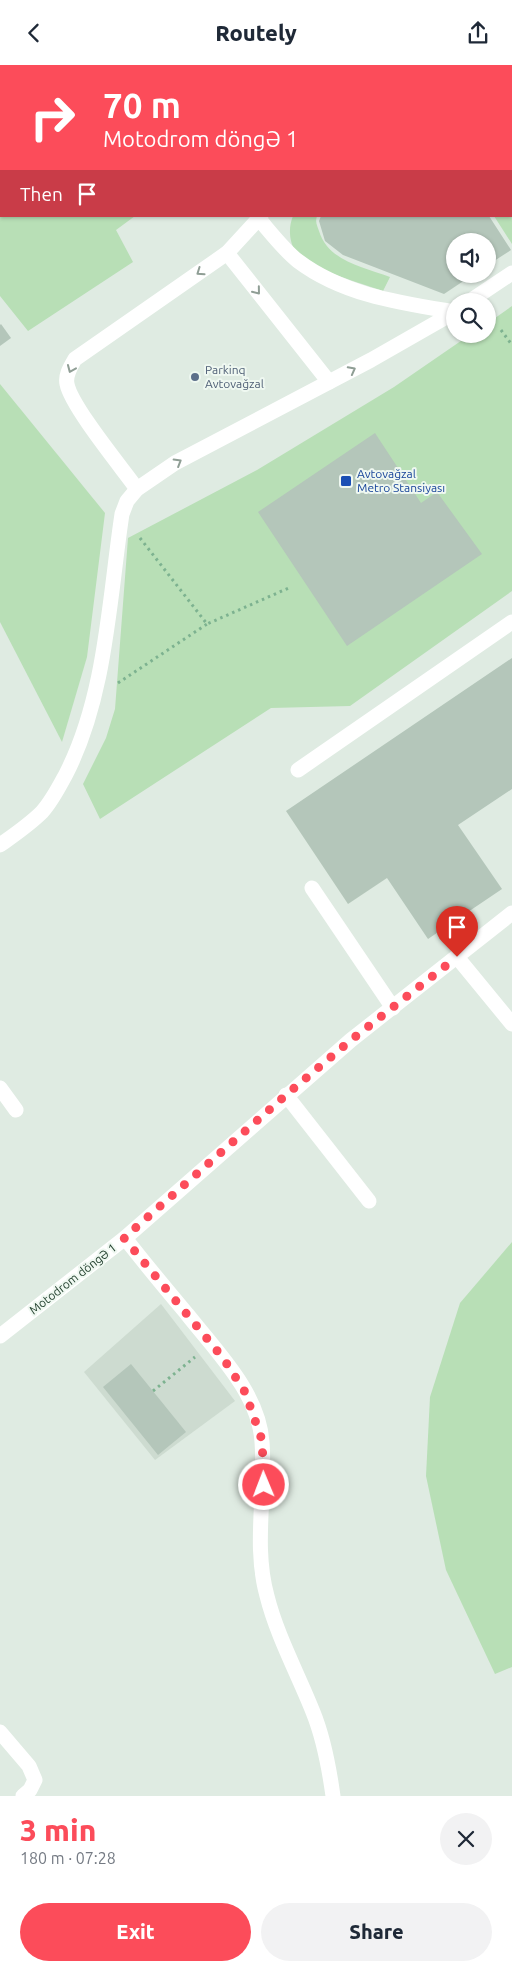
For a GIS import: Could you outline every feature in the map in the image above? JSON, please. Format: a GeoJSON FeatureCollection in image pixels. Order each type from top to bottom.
{"type":"FeatureCollection","features":[{"type":"Feature","properties":{"kind":"street"},"geometry":{"type":"LineString","coordinates":[[137,489],[74,401],[66,383],[68,371],[75,359],[227,253],[260,218],[296,260],[320,277],[397,302],[446,310]]}},
{"type":"Feature","properties":{"kind":"street"},"geometry":{"type":"LineString","coordinates":[[227,253],[330,382]]}},
{"type":"Feature","properties":{"kind":"street"},"geometry":{"type":"LineString","coordinates":[[482,293],[512,273]]}},
{"type":"Feature","properties":{"kind":"street"},"geometry":{"type":"LineString","coordinates":[[0,845],[42,811],[56,793],[79,748],[90,716],[97,685],[122,514],[127,501],[137,489],[176,463],[330,382],[446,317]]}},
{"type":"Feature","properties":{"kind":"street"},"geometry":{"type":"LineString","coordinates":[[298,770],[512,622]]}},
{"type":"Feature","properties":{"kind":"street"},"geometry":{"type":"LineString","coordinates":[[312,888],[393,1008]]}},
{"type":"Feature","properties":{"kind":"street","name":"Motodrom döngə 1"},"geometry":{"type":"LineString","coordinates":[[0,1336],[124,1238],[286,1095],[512,913]]}},
{"type":"Feature","properties":{"kind":"street"},"geometry":{"type":"LineString","coordinates":[[457,957],[512,1024]]}},
{"type":"Feature","properties":{"kind":"street"},"geometry":{"type":"LineString","coordinates":[[0,1088],[16,1110]]}},
{"type":"Feature","properties":{"kind":"street"},"geometry":{"type":"LineString","coordinates":[[286,1095],[369,1201]]}},
{"type":"Feature","properties":{"kind":"street"},"geometry":{"type":"LineString","coordinates":[[124,1238],[211,1344],[245,1392],[262,1440],[264,1485],[260,1555],[263,1583],[271,1613],[322,1737],[329,1764],[333,1796]]}},
{"type":"Feature","properties":{"kind":"street"},"geometry":{"type":"LineString","coordinates":[[0,1732],[29,1766],[35,1780],[30,1790],[23,1796]]}},
{"type":"Feature","properties":{"kind":"path"},"geometry":{"type":"LineString","coordinates":[[501,330],[512,345]]}},
{"type":"Feature","properties":{"kind":"path"},"geometry":{"type":"LineString","coordinates":[[122,514],[207,624]]}},
{"type":"Feature","properties":{"kind":"path"},"geometry":{"type":"LineString","coordinates":[[97,685],[122,683],[207,624],[291,587]]}},
{"type":"Feature","properties":{"kind":"path"},"geometry":{"type":"LineString","coordinates":[[153,1391],[211,1344]]}},
{"type":"Feature","properties":{"kind":"shaded area"},"geometry":{"type":"Polygon","coordinates":[[[161,1304],[235,1401],[155,1460],[84,1372],[161,1304]]]}},
{"type":"Feature","properties":{"kind":"green space"},"geometry":{"type":"Polygon","coordinates":[[[0,217],[134,217],[116,230],[133,262],[28,331],[0,296],[0,217]]]}},
{"type":"Feature","properties":{"kind":"green space"},"geometry":{"type":"Polygon","coordinates":[[[293,217],[317,217],[316,222],[324,241],[338,256],[358,266],[390,277],[383,291],[324,270],[303,259],[294,250],[291,240],[293,217]]]}},
{"type":"Feature","properties":{"kind":"green space"},"geometry":{"type":"Polygon","coordinates":[[[495,217],[512,217],[512,244],[495,217]]]}},
{"type":"Feature","properties":{"kind":"green space"},"geometry":{"type":"Polygon","coordinates":[[[512,306],[512,591],[350,706],[271,708],[100,819],[83,784],[106,738],[115,709],[128,538],[257,470],[394,387],[458,343],[496,343],[496,317],[512,306]]]}},
{"type":"Feature","properties":{"kind":"green space"},"geometry":{"type":"Polygon","coordinates":[[[0,384],[105,513],[87,657],[62,742],[0,622],[0,384]]]}},
{"type":"Feature","properties":{"kind":"green space"},"geometry":{"type":"Polygon","coordinates":[[[512,1242],[512,1667],[495,1674],[446,1570],[426,1476],[430,1397],[460,1303],[512,1242]]]}},
{"type":"Feature","properties":{"kind":"building"},"geometry":{"type":"Polygon","coordinates":[[[321,217],[490,217],[511,250],[496,260],[496,233],[446,233],[446,283],[460,283],[444,294],[343,255],[325,241],[319,221],[321,217]]]}},
{"type":"Feature","properties":{"kind":"building"},"geometry":{"type":"Polygon","coordinates":[[[0,325],[11,338],[0,346],[0,325]]]}},
{"type":"Feature","properties":{"kind":"building","name":"Avtovağzal Metro Stansiyası"},"geometry":{"type":"Polygon","coordinates":[[[375,433],[421,503],[437,492],[482,554],[347,646],[258,512],[375,433]]]}},
{"type":"Feature","properties":{"kind":"building"},"geometry":{"type":"Polygon","coordinates":[[[512,658],[512,789],[458,825],[502,889],[428,939],[387,878],[348,904],[286,811],[512,658]]]}},
{"type":"Feature","properties":{"kind":"building"},"geometry":{"type":"Polygon","coordinates":[[[131,1364],[186,1432],[158,1455],[103,1387],[131,1364]]]}},
{"type":"Feature","properties":{"kind":"place","name":"Parkinq Avtovağzal"},"geometry":{"type":"Point","coordinates":[195,377]}},
{"type":"Feature","properties":{"kind":"place","name":"Avtovağzal Metro Stansiyası"},"geometry":{"type":"Point","coordinates":[346,481]}},
{"type":"Feature","properties":{"kind":"route"},"geometry":{"type":"LineString","coordinates":[[264,1485],[262,1440],[254,1412],[245,1392],[223,1358],[124,1238],[351,1040],[457,957]]}}]}
